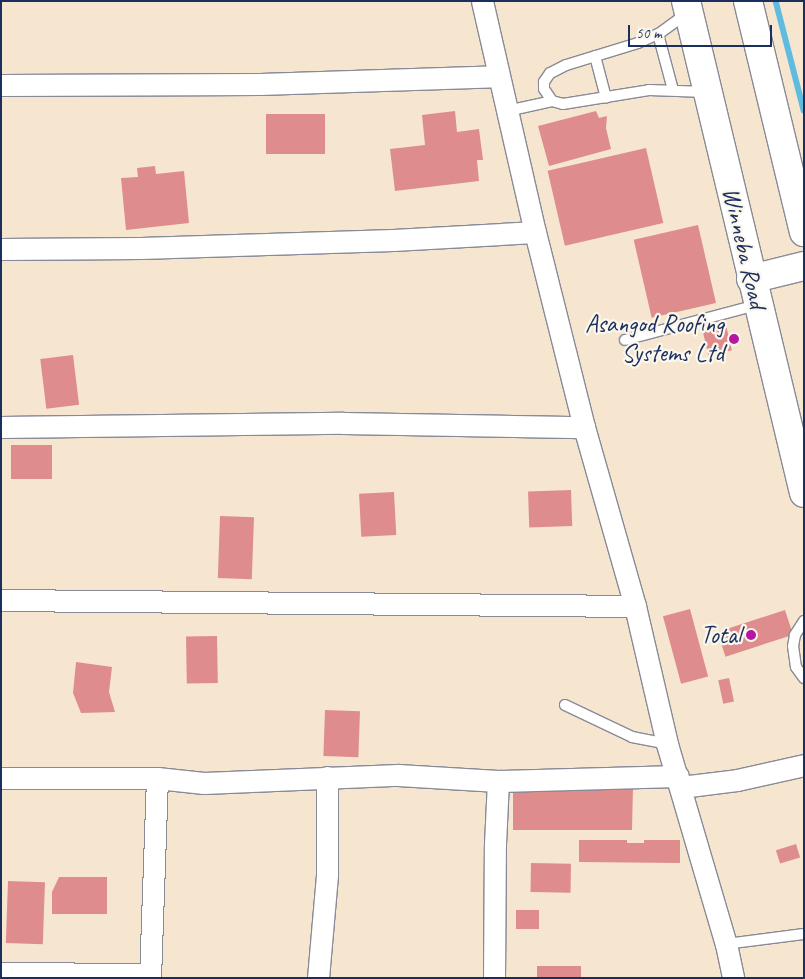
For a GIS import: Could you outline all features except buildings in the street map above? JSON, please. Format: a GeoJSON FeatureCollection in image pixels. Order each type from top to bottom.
{"type":"FeatureCollection","features":[{"type":"Feature","properties":{"kind":"highway"},"geometry":{"type":"LineString","coordinates":[[748,1],[803,224]]}},
{"type":"Feature","properties":{"kind":"highway","name":"Winneba Road"},"geometry":{"type":"LineString","coordinates":[[687,7],[804,494]]}},
{"type":"Feature","properties":{"kind":"highway"},"geometry":{"type":"LineString","coordinates":[[755,292],[804,266]]}},
{"type":"Feature","properties":{"kind":"street"},"geometry":{"type":"LineString","coordinates":[[482,1],[497,76],[584,427],[635,606],[667,744],[726,944],[733,978]]}},
{"type":"Feature","properties":{"kind":"street"},"geometry":{"type":"LineString","coordinates":[[1,85],[260,84],[497,76]]}},
{"type":"Feature","properties":{"kind":"street"},"geometry":{"type":"LineString","coordinates":[[1,249],[141,248],[375,240],[535,232]]}},
{"type":"Feature","properties":{"kind":"street"},"geometry":{"type":"LineString","coordinates":[[1,427],[343,423],[584,427]]}},
{"type":"Feature","properties":{"kind":"street"},"geometry":{"type":"LineString","coordinates":[[1,600],[635,606]]}},
{"type":"Feature","properties":{"kind":"street"},"geometry":{"type":"LineString","coordinates":[[1,778],[157,778],[204,783],[398,775],[498,781],[679,782],[737,780],[804,765]]}},
{"type":"Feature","properties":{"kind":"street"},"geometry":{"type":"LineString","coordinates":[[318,978],[327,875],[327,777]]}},
{"type":"Feature","properties":{"kind":"street"},"geometry":{"type":"LineString","coordinates":[[1,973],[150,976],[157,778]]}},
{"type":"Feature","properties":{"kind":"street"},"geometry":{"type":"LineString","coordinates":[[494,978],[495,844],[498,781]]}},
{"type":"Feature","properties":{"kind":"lane"},"geometry":{"type":"LineString","coordinates":[[552,101],[544,89],[544,82],[550,73],[566,65],[658,34],[687,7]]}},
{"type":"Feature","properties":{"kind":"lane"},"geometry":{"type":"LineString","coordinates":[[658,34],[673,90]]}},
{"type":"Feature","properties":{"kind":"lane"},"geometry":{"type":"LineString","coordinates":[[595,56],[606,98]]}},
{"type":"Feature","properties":{"kind":"lane"},"geometry":{"type":"LineString","coordinates":[[506,111],[552,101],[575,104],[649,90],[707,92]]}},
{"type":"Feature","properties":{"kind":"lane"},"geometry":{"type":"LineString","coordinates":[[625,340],[755,292]]}},
{"type":"Feature","properties":{"kind":"lane"},"geometry":{"type":"LineString","coordinates":[[804,621],[795,635],[793,646],[796,667],[804,678]]}},
{"type":"Feature","properties":{"kind":"lane"},"geometry":{"type":"LineString","coordinates":[[565,705],[632,737],[667,744]]}},
{"type":"Feature","properties":{"kind":"lane"},"geometry":{"type":"LineString","coordinates":[[726,944],[804,934]]}},
{"type":"Feature","properties":{"kind":"waterway"},"geometry":{"type":"LineString","coordinates":[[776,1],[804,110]]}},
{"type":"Feature","properties":{"kind":"place","name":"Asangod Roofing Systems Ltd"},"geometry":{"type":"Point","coordinates":[734,339]}},
{"type":"Feature","properties":{"kind":"place","name":"Total"},"geometry":{"type":"Point","coordinates":[751,635]}}]}
